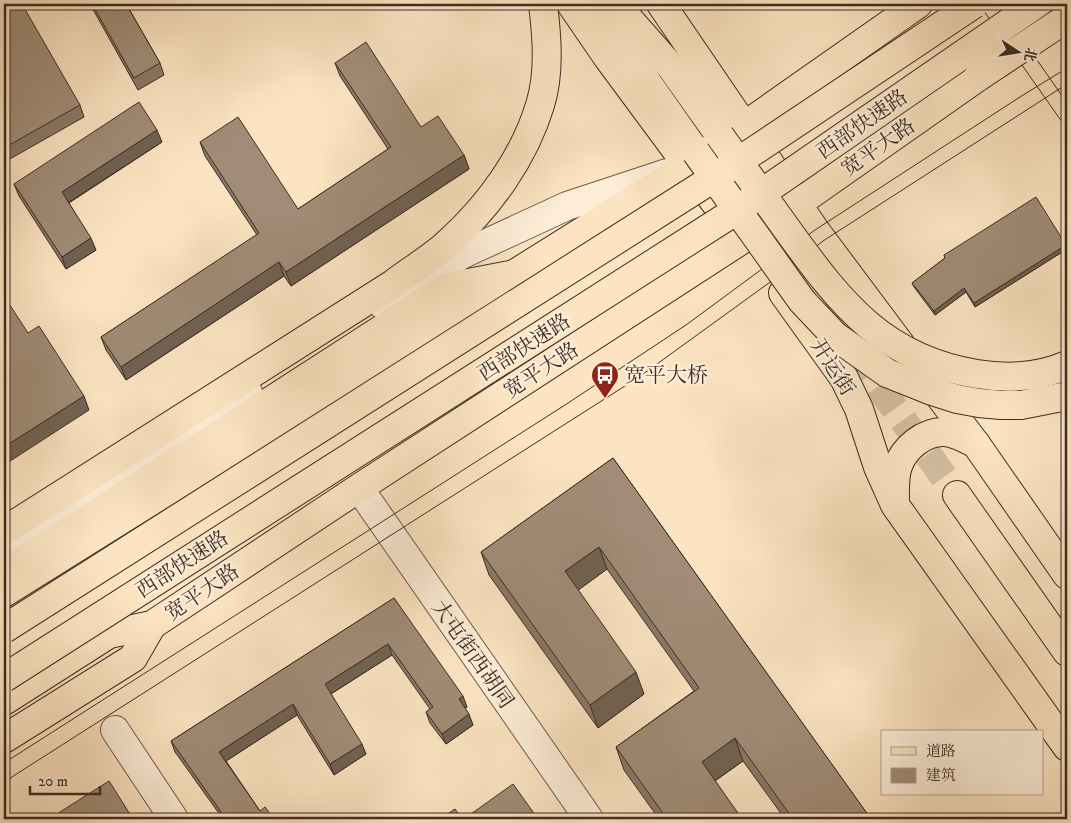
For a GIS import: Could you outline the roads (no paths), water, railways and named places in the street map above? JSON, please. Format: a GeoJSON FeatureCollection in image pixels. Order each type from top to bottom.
{"type":"FeatureCollection","features":[{"type":"Feature","properties":{"kind":"main road"},"geometry":{"type":"LineString","coordinates":[[4,531],[393,284],[447,244],[490,198],[509,172],[529,138],[540,104],[546,67],[547,33],[543,4]]}},
{"type":"Feature","properties":{"kind":"main road","name":"开运街"},"geometry":{"type":"LineString","coordinates":[[571,4],[687,166],[743,239],[844,378],[859,409],[878,468],[895,505],[1067,747]]}},
{"type":"Feature","properties":{"kind":"main road"},"geometry":{"type":"LineString","coordinates":[[592,4],[802,300],[835,336],[887,373],[906,382],[957,399],[979,404],[1014,405],[1067,396]]}},
{"type":"Feature","properties":{"kind":"main road"},"geometry":{"type":"LineString","coordinates":[[618,4],[671,66],[818,272],[855,313],[876,332],[894,344],[935,365],[963,372],[988,376],[1022,376],[1044,373],[1067,365]]}},
{"type":"Feature","properties":{"kind":"main road"},"geometry":{"type":"LineString","coordinates":[[662,4],[823,241],[976,444],[1067,575]]}},
{"type":"Feature","properties":{"kind":"main road"},"geometry":{"type":"LineString","coordinates":[[4,593],[687,166],[918,4]]}},
{"type":"Feature","properties":{"kind":"main road","name":"西部快速路"},"geometry":{"type":"LineString","coordinates":[[4,630],[709,181],[974,4]]}},
{"type":"Feature","properties":{"kind":"main road","name":"西部快速路"},"geometry":{"type":"LineString","coordinates":[[4,678],[734,212],[1036,4]]}},
{"type":"Feature","properties":{"kind":"main road","name":"宽平大路"},"geometry":{"type":"LineString","coordinates":[[4,701],[109,634],[152,625],[359,488],[797,204],[978,77],[1067,18]]}},
{"type":"Feature","properties":{"kind":"main road"},"geometry":{"type":"LineString","coordinates":[[4,573],[447,287],[515,274]]}},
{"type":"Feature","properties":{"kind":"main road"},"geometry":{"type":"LineString","coordinates":[[895,505],[895,484],[898,465],[907,450],[922,437],[942,432],[954,434],[976,444]]}},
{"type":"Feature","properties":{"kind":"main road"},"geometry":{"type":"LineString","coordinates":[[957,495],[1067,652]]}},
{"type":"Feature","properties":{"kind":"main road"},"geometry":{"type":"LineString","coordinates":[[4,739],[133,658],[152,625]]}},
{"type":"Feature","properties":{"kind":"street"},"geometry":{"type":"LineString","coordinates":[[4,549],[463,254],[567,206],[687,166]]}},
{"type":"Feature","properties":{"kind":"street","name":"大屯街西胡同"},"geometry":{"type":"LineString","coordinates":[[359,488],[589,819]]}},
{"type":"Feature","properties":{"kind":"street"},"geometry":{"type":"LineString","coordinates":[[115,730],[174,819]]}},
{"type":"Feature","properties":{"kind":"tunnel"},"geometry":{"type":"LineString","coordinates":[[713,149],[796,270]]}},
{"type":"Feature","properties":{"kind":"tunnel"},"geometry":{"type":"LineString","coordinates":[[854,352],[957,495]]}},
{"type":"Feature","properties":{"kind":"tram line"},"geometry":{"type":"LineString","coordinates":[[979,4],[1067,129]]}},
{"type":"Feature","properties":{"kind":"tram line"},"geometry":{"type":"LineString","coordinates":[[998,4],[1067,103]]}},
{"type":"Feature","properties":{"kind":"tram line"},"geometry":{"type":"LineString","coordinates":[[4,763],[565,405],[686,325],[815,230],[1067,68]]}},
{"type":"Feature","properties":{"kind":"tram line"},"geometry":{"type":"LineString","coordinates":[[4,782],[639,377],[773,280],[823,241],[1067,84]]}},
{"type":"Feature","properties":{"kind":"place","name":"宽平大桥"},"geometry":{"type":"Point","coordinates":[605,399]}}]}
